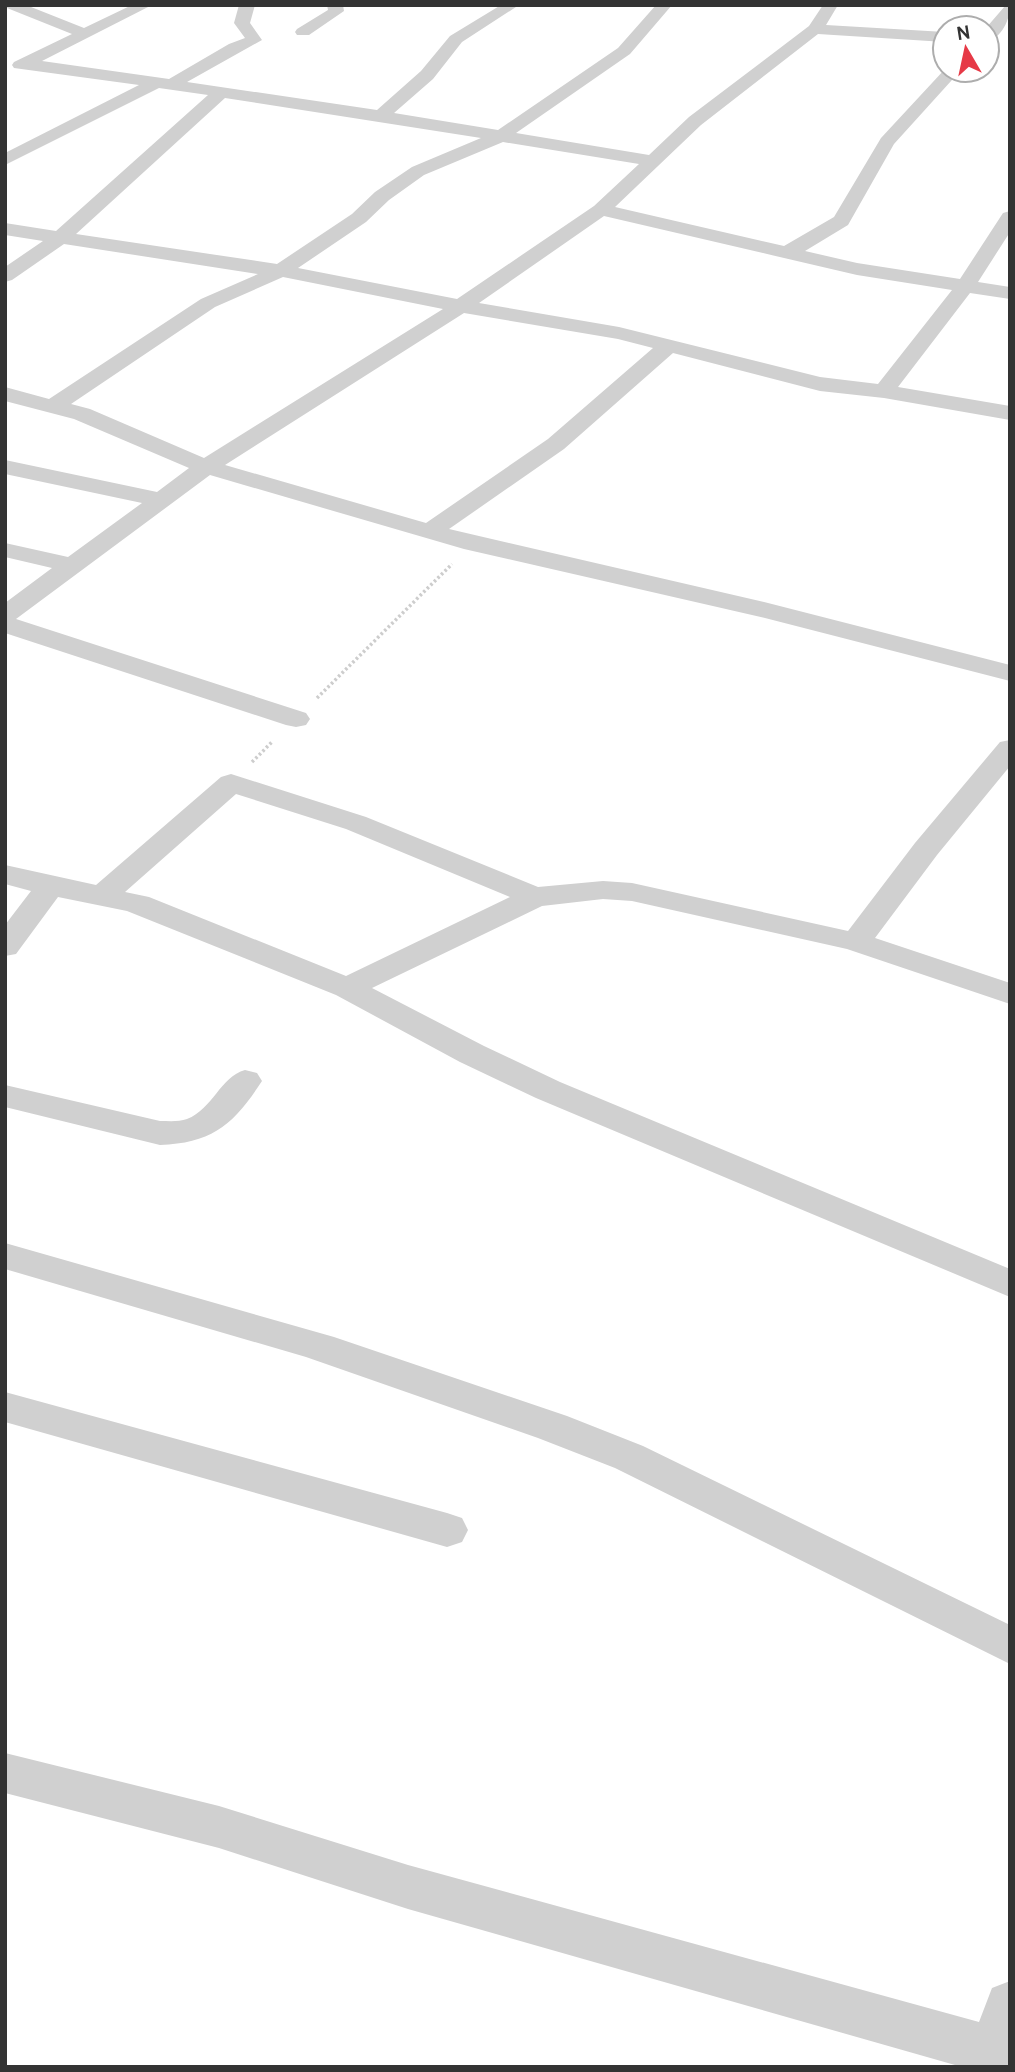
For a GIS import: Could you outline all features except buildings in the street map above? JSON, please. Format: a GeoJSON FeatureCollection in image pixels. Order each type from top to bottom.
{"type":"FeatureCollection","features":[{"type":"Feature","properties":{"kind":"street"},"geometry":{"type":"LineString","coordinates":[[12,5],[85,34]]}},
{"type":"Feature","properties":{"kind":"street"},"geometry":{"type":"LineString","coordinates":[[5,73],[21,57],[45,54],[145,5]]}},
{"type":"Feature","properties":{"kind":"street"},"geometry":{"type":"LineString","coordinates":[[5,160],[254,40],[242,23],[247,5]]}},
{"type":"Feature","properties":{"kind":"street"},"geometry":{"type":"LineString","coordinates":[[303,32],[316,21],[334,14],[335,5]]}},
{"type":"Feature","properties":{"kind":"street"},"geometry":{"type":"LineString","coordinates":[[381,117],[427,75],[456,38],[512,5]]}},
{"type":"Feature","properties":{"kind":"street"},"geometry":{"type":"LineString","coordinates":[[53,406],[200,307],[281,271],[359,218],[382,196],[418,172],[501,136],[624,51],[665,5]]}},
{"type":"Feature","properties":{"kind":"street"},"geometry":{"type":"LineString","coordinates":[[5,615],[206,467],[461,306],[601,210],[695,121],[815,29],[831,5]]}},
{"type":"Feature","properties":{"kind":"street"},"geometry":{"type":"LineString","coordinates":[[815,29],[931,36]]}},
{"type":"Feature","properties":{"kind":"street"},"geometry":{"type":"LineString","coordinates":[[21,57],[164,84],[651,162]]}},
{"type":"Feature","properties":{"kind":"street"},"geometry":{"type":"LineString","coordinates":[[786,253],[826,232],[841,220],[887,142],[940,84]]}},
{"type":"Feature","properties":{"kind":"street"},"geometry":{"type":"LineString","coordinates":[[5,276],[62,236],[220,93]]}},
{"type":"Feature","properties":{"kind":"street"},"geometry":{"type":"LineString","coordinates":[[601,210],[857,269],[1010,293]]}},
{"type":"Feature","properties":{"kind":"street"},"geometry":{"type":"LineString","coordinates":[[884,391],[966,285],[1010,217]]}},
{"type":"Feature","properties":{"kind":"street"},"geometry":{"type":"LineString","coordinates":[[5,229],[281,271],[619,333],[820,384],[884,391],[1010,413]]}},
{"type":"Feature","properties":{"kind":"street"},"geometry":{"type":"LineString","coordinates":[[430,531],[555,444],[668,346]]}},
{"type":"Feature","properties":{"kind":"street"},"geometry":{"type":"LineString","coordinates":[[5,394],[115,426],[206,467],[473,544],[768,611],[1010,673]]}},
{"type":"Feature","properties":{"kind":"street"},"geometry":{"type":"LineString","coordinates":[[5,467],[161,500]]}},
{"type":"Feature","properties":{"kind":"street"},"geometry":{"type":"LineString","coordinates":[[5,550],[72,565]]}},
{"type":"Feature","properties":{"kind":"street"},"geometry":{"type":"LineString","coordinates":[[5,624],[296,719]]}},
{"type":"Feature","properties":{"kind":"street"},"geometry":{"type":"LineString","coordinates":[[856,942],[926,849],[1010,748]]}},
{"type":"Feature","properties":{"kind":"street"},"geometry":{"type":"LineString","coordinates":[[103,895],[231,783],[356,823],[535,897]]}},
{"type":"Feature","properties":{"kind":"street"},"geometry":{"type":"LineString","coordinates":[[5,874],[49,888],[103,895],[138,904],[347,988],[472,1054],[548,1090],[1010,1284]]}},
{"type":"Feature","properties":{"kind":"street"},"geometry":{"type":"LineString","coordinates":[[5,947],[49,888]]}},
{"type":"Feature","properties":{"kind":"street"},"geometry":{"type":"LineString","coordinates":[[347,988],[535,897],[603,890],[632,892],[856,942],[1010,994]]}},
{"type":"Feature","properties":{"kind":"street"},"geometry":{"type":"LineString","coordinates":[[5,1096],[160,1133],[179,1133],[196,1130],[211,1122],[245,1081]]}},
{"type":"Feature","properties":{"kind":"street"},"geometry":{"type":"LineString","coordinates":[[5,1256],[141,1292],[314,1346],[452,1390],[569,1433],[629,1457],[1010,1646]]}},
{"type":"Feature","properties":{"kind":"street"},"geometry":{"type":"LineString","coordinates":[[5,1407],[447,1530]]}},
{"type":"Feature","properties":{"kind":"street"},"geometry":{"type":"LineString","coordinates":[[5,1773],[219,1827],[408,1887],[997,2058],[1010,2005]]}},
{"type":"Feature","properties":{"kind":"path"},"geometry":{"type":"LineString","coordinates":[[231,783],[473,544]]}}]}
